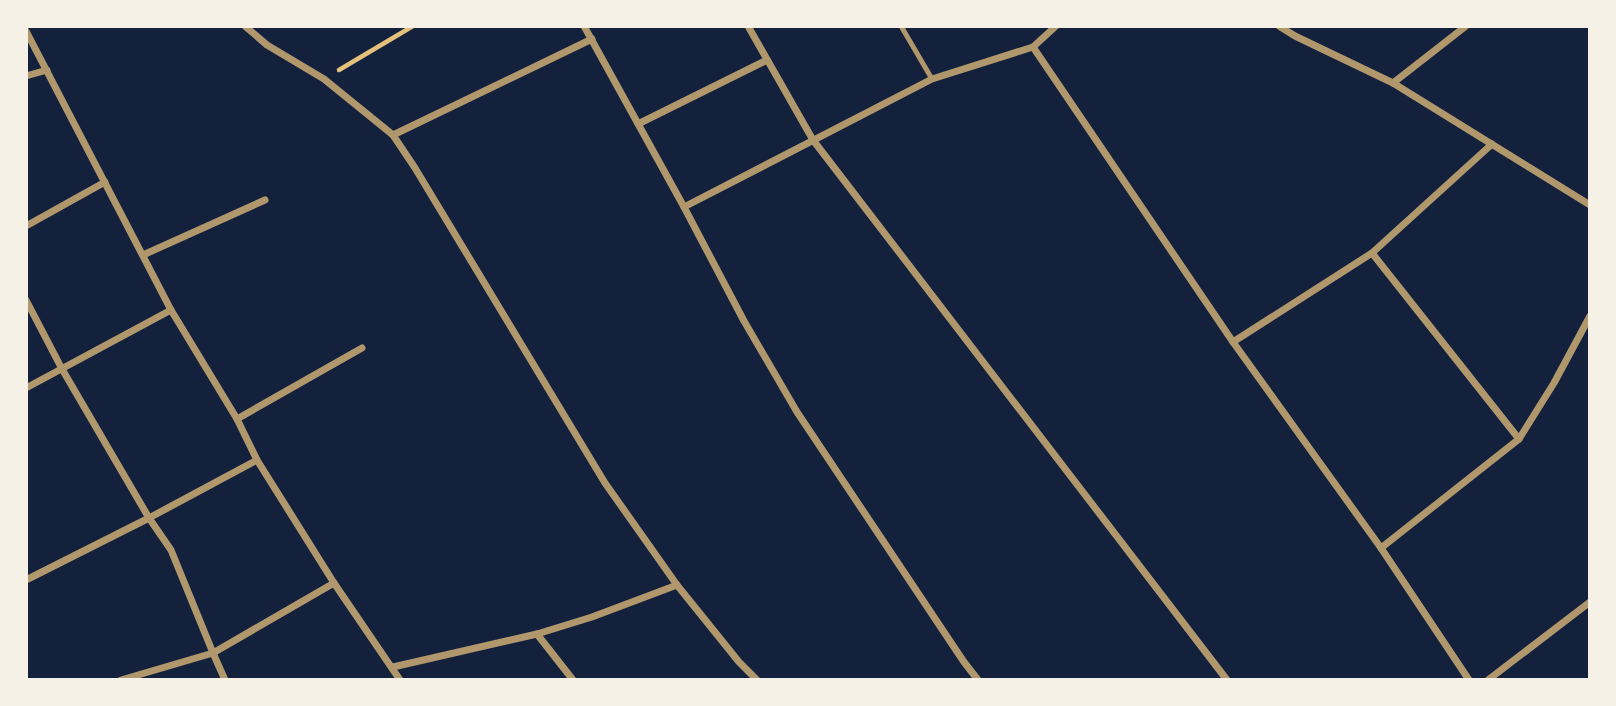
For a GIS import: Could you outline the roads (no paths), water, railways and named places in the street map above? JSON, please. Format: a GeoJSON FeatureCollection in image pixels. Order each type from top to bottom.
{"type":"FeatureCollection","features":[{"type":"Feature","properties":{"kind":"street"},"geometry":{"type":"LineString","coordinates":[[245,26],[267,45],[324,79],[393,135],[605,483],[677,585],[739,662],[757,680]]}},
{"type":"Feature","properties":{"kind":"street"},"geometry":{"type":"LineString","coordinates":[[584,26],[796,412],[978,680]]}},
{"type":"Feature","properties":{"kind":"street"},"geometry":{"type":"LineString","coordinates":[[748,26],[813,140],[1227,680]]}},
{"type":"Feature","properties":{"kind":"street"},"geometry":{"type":"LineString","coordinates":[[684,206],[932,79],[1033,47],[1056,26]]}},
{"type":"Feature","properties":{"kind":"street"},"geometry":{"type":"LineString","coordinates":[[1279,26],[1393,83],[1590,205]]}},
{"type":"Feature","properties":{"kind":"street"},"geometry":{"type":"LineString","coordinates":[[1295,36],[1302,26]]}},
{"type":"Feature","properties":{"kind":"street"},"geometry":{"type":"LineString","coordinates":[[1393,83],[1466,26]]}},
{"type":"Feature","properties":{"kind":"street"},"geometry":{"type":"LineString","coordinates":[[26,31],[171,310],[237,419],[257,460],[334,583],[400,680]]}},
{"type":"Feature","properties":{"kind":"street"},"geometry":{"type":"LineString","coordinates":[[393,135],[592,39]]}},
{"type":"Feature","properties":{"kind":"street"},"geometry":{"type":"LineString","coordinates":[[1033,47],[1233,342],[1381,548],[1469,680]]}},
{"type":"Feature","properties":{"kind":"street"},"geometry":{"type":"LineString","coordinates":[[638,124],[767,61]]}},
{"type":"Feature","properties":{"kind":"street"},"geometry":{"type":"LineString","coordinates":[[26,76],[47,69]]}},
{"type":"Feature","properties":{"kind":"street"},"geometry":{"type":"LineString","coordinates":[[1233,342],[1372,253],[1492,144]]}},
{"type":"Feature","properties":{"kind":"street"},"geometry":{"type":"LineString","coordinates":[[26,226],[105,182]]}},
{"type":"Feature","properties":{"kind":"street"},"geometry":{"type":"LineString","coordinates":[[143,255],[265,200]]}},
{"type":"Feature","properties":{"kind":"street"},"geometry":{"type":"LineString","coordinates":[[1372,253],[1519,439]]}},
{"type":"Feature","properties":{"kind":"street"},"geometry":{"type":"LineString","coordinates":[[26,300],[62,369],[149,518],[171,550],[225,680]]}},
{"type":"Feature","properties":{"kind":"street"},"geometry":{"type":"LineString","coordinates":[[26,388],[171,310]]}},
{"type":"Feature","properties":{"kind":"street"},"geometry":{"type":"LineString","coordinates":[[1381,548],[1519,439],[1554,383],[1590,316]]}},
{"type":"Feature","properties":{"kind":"street"},"geometry":{"type":"LineString","coordinates":[[237,419],[362,348]]}},
{"type":"Feature","properties":{"kind":"street"},"geometry":{"type":"LineString","coordinates":[[26,580],[257,460]]}},
{"type":"Feature","properties":{"kind":"street"},"geometry":{"type":"LineString","coordinates":[[121,680],[213,653],[334,583]]}},
{"type":"Feature","properties":{"kind":"street"},"geometry":{"type":"LineString","coordinates":[[393,667],[537,634],[592,617],[677,585]]}},
{"type":"Feature","properties":{"kind":"street"},"geometry":{"type":"LineString","coordinates":[[1488,680],[1590,602]]}},
{"type":"Feature","properties":{"kind":"street"},"geometry":{"type":"LineString","coordinates":[[537,634],[573,680]]}},
{"type":"Feature","properties":{"kind":"lane"},"geometry":{"type":"LineString","coordinates":[[901,26],[932,79]]}}]}
